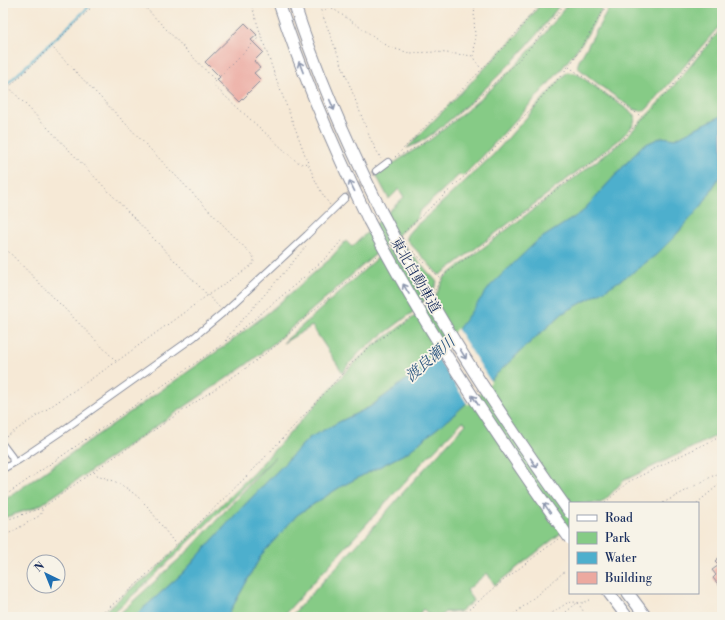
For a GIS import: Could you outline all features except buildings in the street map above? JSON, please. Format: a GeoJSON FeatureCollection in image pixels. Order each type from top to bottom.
{"type":"FeatureCollection","features":[{"type":"Feature","properties":{"kind":"highway","name":"東北自動車道"},"geometry":{"type":"LineString","coordinates":[[279,3],[316,105],[369,221],[424,320],[564,539]]}},
{"type":"Feature","properties":{"kind":"highway","name":"東北自動車道"},"geometry":{"type":"LineString","coordinates":[[294,3],[329,98],[358,165],[405,257],[428,298],[474,372],[569,512]]}},
{"type":"Feature","properties":{"kind":"highway"},"geometry":{"type":"LineString","coordinates":[[610,594],[626,617]]}},
{"type":"Feature","properties":{"kind":"highway"},"geometry":{"type":"LineString","coordinates":[[629,594],[646,617]]}},
{"type":"Feature","properties":{"kind":"street"},"geometry":{"type":"LineString","coordinates":[[376,171],[386,163]]}},
{"type":"Feature","properties":{"kind":"street"},"geometry":{"type":"LineString","coordinates":[[3,470],[62,431],[194,337],[224,312],[346,198]]}},
{"type":"Feature","properties":{"kind":"street"},"geometry":{"type":"LineString","coordinates":[[3,444],[12,457],[12,463]]}},
{"type":"Feature","properties":{"kind":"path"},"geometry":{"type":"LineString","coordinates":[[3,93],[96,3]]}},
{"type":"Feature","properties":{"kind":"path"},"geometry":{"type":"LineString","coordinates":[[141,3],[215,80]]}},
{"type":"Feature","properties":{"kind":"path"},"geometry":{"type":"LineString","coordinates":[[251,3],[261,37],[308,162],[317,184],[333,209]]}},
{"type":"Feature","properties":{"kind":"path"},"geometry":{"type":"LineString","coordinates":[[318,3],[370,138],[386,163]]}},
{"type":"Feature","properties":{"kind":"path"},"geometry":{"type":"LineString","coordinates":[[322,13],[332,3]]}},
{"type":"Feature","properties":{"kind":"path"},"geometry":{"type":"LineString","coordinates":[[475,3],[474,56],[482,69]]}},
{"type":"Feature","properties":{"kind":"path"},"geometry":{"type":"LineString","coordinates":[[540,3],[519,30],[395,157],[406,153],[422,143],[472,104],[525,53],[550,25],[565,3]]}},
{"type":"Feature","properties":{"kind":"path"},"geometry":{"type":"LineString","coordinates":[[404,232],[493,150],[568,66],[608,3]]}},
{"type":"Feature","properties":{"kind":"path"},"geometry":{"type":"LineString","coordinates":[[329,6],[389,47],[409,53],[437,52],[474,56]]}},
{"type":"Feature","properties":{"kind":"path"},"geometry":{"type":"LineString","coordinates":[[434,294],[444,275],[623,138],[676,82],[697,53],[722,25]]}},
{"type":"Feature","properties":{"kind":"path"},"geometry":{"type":"LineString","coordinates":[[261,37],[257,39],[212,84],[296,161],[302,164],[308,162]]}},
{"type":"Feature","properties":{"kind":"path"},"geometry":{"type":"LineString","coordinates":[[3,439],[116,362],[208,295],[251,266],[254,262],[254,258],[51,46]]}},
{"type":"Feature","properties":{"kind":"path"},"geometry":{"type":"LineString","coordinates":[[568,66],[642,118]]}},
{"type":"Feature","properties":{"kind":"path"},"geometry":{"type":"LineString","coordinates":[[3,82],[224,312]]}},
{"type":"Feature","properties":{"kind":"path"},"geometry":{"type":"LineString","coordinates":[[3,497],[240,331],[329,256],[343,239]]}},
{"type":"Feature","properties":{"kind":"path"},"geometry":{"type":"LineString","coordinates":[[224,343],[306,245]]}},
{"type":"Feature","properties":{"kind":"path"},"geometry":{"type":"LineString","coordinates":[[3,246],[116,362]]}},
{"type":"Feature","properties":{"kind":"path"},"geometry":{"type":"LineString","coordinates":[[410,248],[436,276],[441,279]]}},
{"type":"Feature","properties":{"kind":"path"},"geometry":{"type":"LineString","coordinates":[[3,521],[42,508],[262,356],[278,344],[306,317],[378,255]]}},
{"type":"Feature","properties":{"kind":"path"},"geometry":{"type":"LineString","coordinates":[[98,617],[138,584],[255,468],[352,363],[368,348],[412,316]]}},
{"type":"Feature","properties":{"kind":"path"},"geometry":{"type":"LineString","coordinates":[[607,502],[628,482],[722,436]]}},
{"type":"Feature","properties":{"kind":"path"},"geometry":{"type":"LineString","coordinates":[[94,471],[97,475],[114,481],[138,497],[148,507],[176,546]]}},
{"type":"Feature","properties":{"kind":"path"},"geometry":{"type":"LineString","coordinates":[[665,502],[722,471]]}},
{"type":"Feature","properties":{"kind":"path"},"geometry":{"type":"LineString","coordinates":[[698,502],[722,482]]}},
{"type":"Feature","properties":{"kind":"path"},"geometry":{"type":"LineString","coordinates":[[3,537],[39,516],[42,512],[42,508]]}},
{"type":"Feature","properties":{"kind":"path"},"geometry":{"type":"LineString","coordinates":[[460,617],[504,580],[564,539]]}},
{"type":"Feature","properties":{"kind":"path"},"geometry":{"type":"LineString","coordinates":[[511,617],[565,571]]}},
{"type":"Feature","properties":{"kind":"path"},"geometry":{"type":"LineString","coordinates":[[546,617],[567,603],[583,603],[592,599]]}},
{"type":"Feature","properties":{"kind":"path"},"geometry":{"type":"LineString","coordinates":[[560,617],[578,603]]}},
{"type":"Feature","properties":{"kind":"path"},"geometry":{"type":"LineString","coordinates":[[578,603],[587,617]]}},
{"type":"Feature","properties":{"kind":"green space"},"geometry":{"type":"Polygon","coordinates":[[[541,3],[561,3],[526,47],[487,87],[434,133],[421,142],[407,148],[518,34],[541,3]]]}},
{"type":"Feature","properties":{"kind":"green space"},"geometry":{"type":"Polygon","coordinates":[[[568,3],[605,3],[584,40],[560,71],[481,158],[463,176],[459,175],[419,212],[417,218],[274,343],[246,365],[42,504],[3,518],[3,501],[229,343],[269,312],[329,260],[346,241],[352,247],[404,197],[399,189],[389,199],[376,175],[422,146],[482,98],[519,62],[553,24],[568,3]]]}},
{"type":"Feature","properties":{"kind":"green space"},"geometry":{"type":"Polygon","coordinates":[[[612,3],[722,3],[722,23],[647,109],[641,111],[633,109],[577,67],[612,3]]]}},
{"type":"Feature","properties":{"kind":"green space"},"geometry":{"type":"Polygon","coordinates":[[[722,28],[722,116],[675,139],[662,137],[642,146],[581,213],[537,241],[426,369],[410,377],[370,407],[309,438],[235,515],[183,573],[134,617],[116,617],[190,549],[275,457],[150,580],[108,617],[98,617],[138,583],[147,578],[178,548],[255,471],[355,362],[372,347],[414,317],[436,295],[444,278],[620,143],[670,90],[722,28]]]}},
{"type":"Feature","properties":{"kind":"green space"},"geometry":{"type":"Polygon","coordinates":[[[567,72],[576,73],[635,115],[634,122],[619,140],[440,275],[407,240],[407,235],[493,155],[567,72]]]}},
{"type":"Feature","properties":{"kind":"green space"},"geometry":{"type":"Polygon","coordinates":[[[722,173],[722,433],[623,481],[602,502],[569,502],[569,527],[495,585],[487,573],[467,590],[473,601],[460,612],[445,612],[440,617],[432,617],[423,609],[417,617],[290,617],[466,424],[463,421],[421,464],[282,617],[227,617],[262,554],[297,515],[340,487],[408,452],[457,412],[563,313],[600,293],[656,255],[703,204],[722,173]]]}},
{"type":"Feature","properties":{"kind":"green space"},"geometry":{"type":"Polygon","coordinates":[[[399,240],[437,282],[432,293],[413,312],[361,351],[347,366],[343,373],[312,326],[283,343],[373,262],[399,240]]]}},
{"type":"Feature","properties":{"kind":"water"},"geometry":{"type":"Polygon","coordinates":[[[722,116],[722,173],[703,204],[656,255],[632,273],[600,293],[563,313],[457,412],[408,452],[340,487],[297,515],[262,554],[227,617],[134,617],[183,573],[235,515],[309,438],[370,407],[410,377],[426,369],[435,360],[491,285],[537,241],[581,213],[642,146],[662,137],[675,139],[722,116]]]}},
{"type":"Feature","properties":{"kind":"pier"},"geometry":{"type":"Polygon","coordinates":[[[457,328],[491,382],[468,405],[436,355],[457,328]]]}},
{"type":"Feature","properties":{"kind":"waterway"},"geometry":{"type":"LineString","coordinates":[[3,88],[93,3]]}},
{"type":"Feature","properties":{"kind":"tunnel"},"geometry":{"type":"LineString","coordinates":[[345,198],[376,171]]}},
{"type":"Feature","properties":{"kind":"water label","name":"渡良瀬川"},"geometry":{"type":"Point","coordinates":[430,359]}}]}
